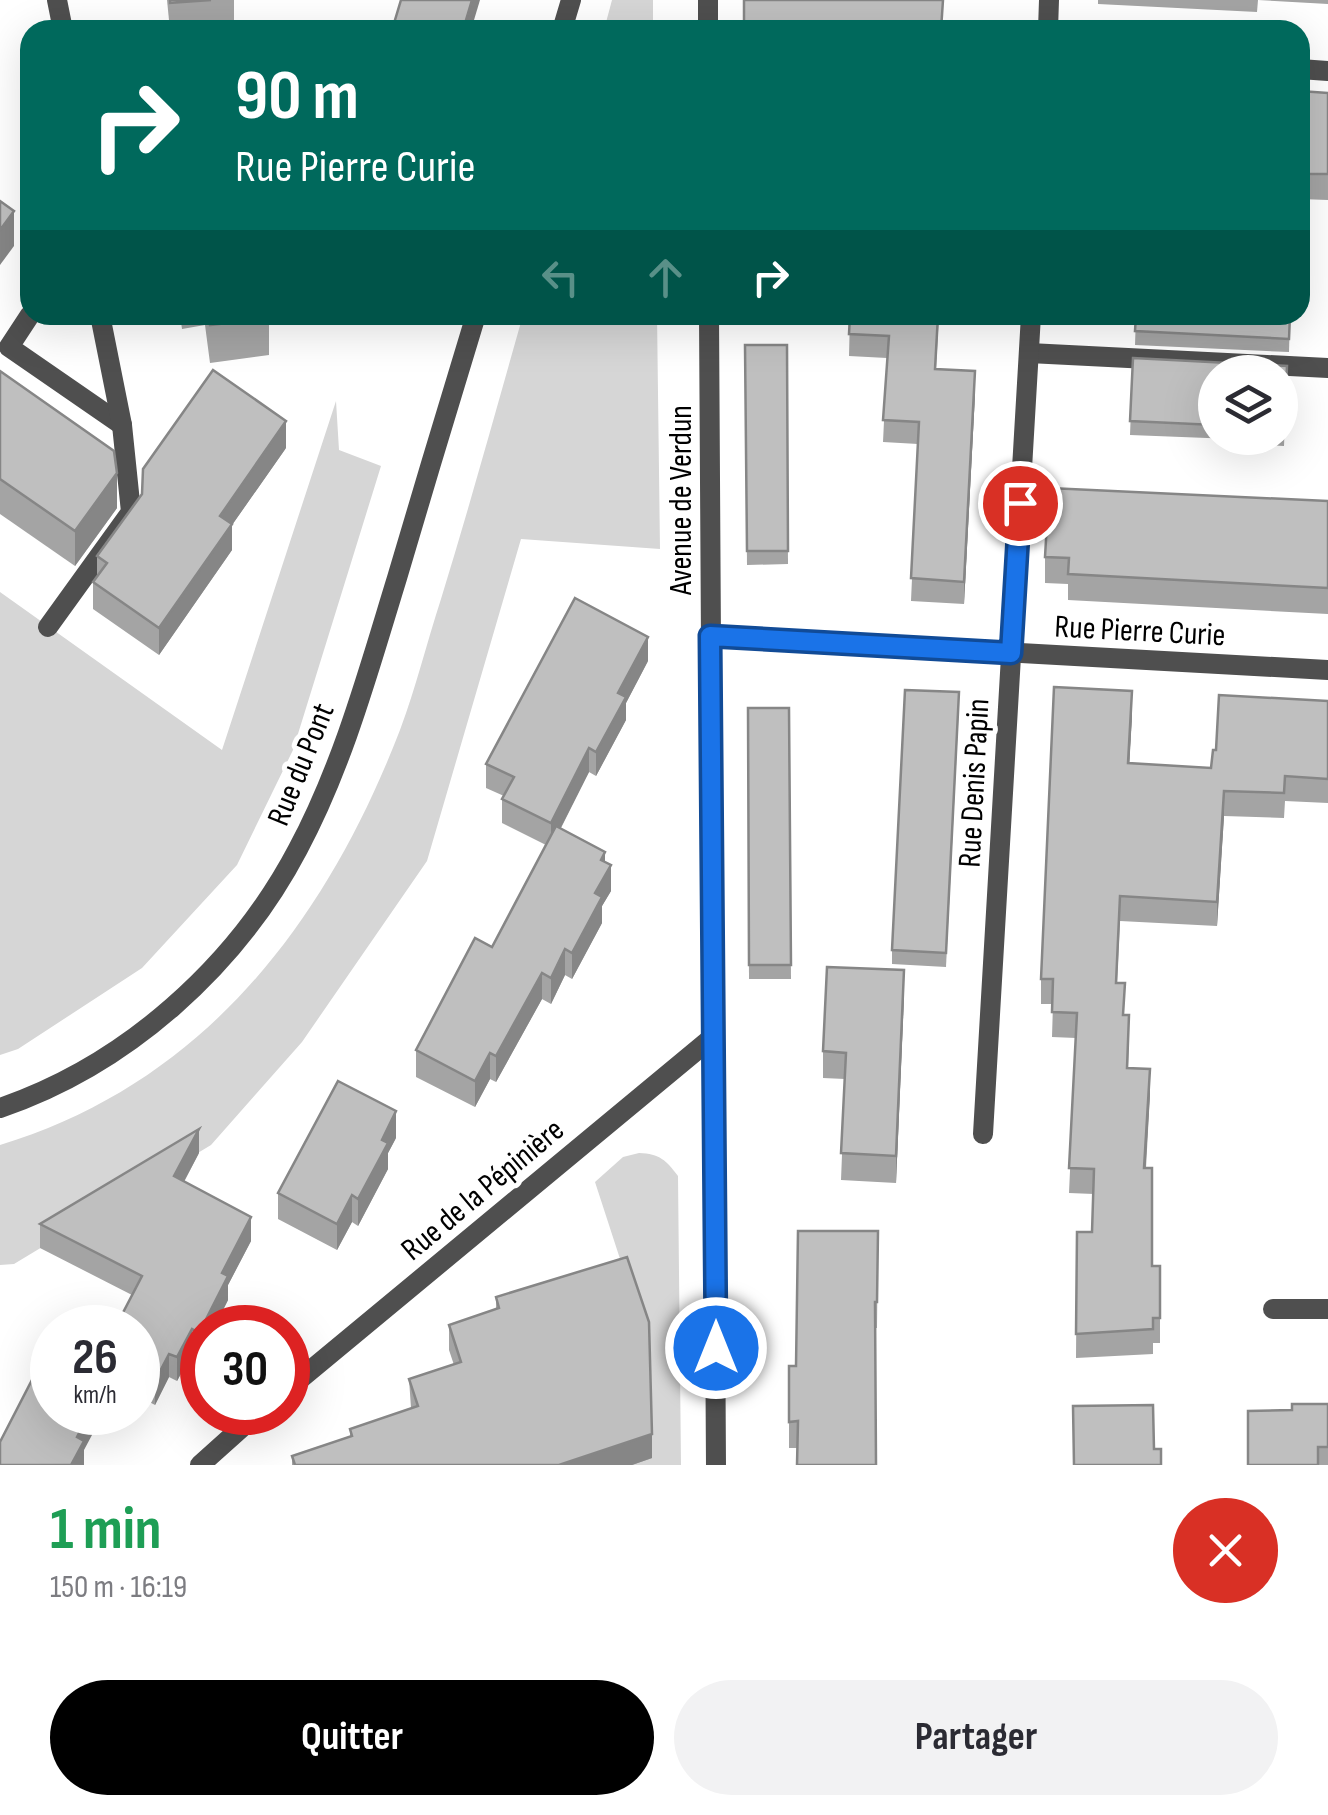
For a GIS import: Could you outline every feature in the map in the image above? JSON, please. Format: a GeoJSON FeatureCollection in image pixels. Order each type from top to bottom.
{"type":"FeatureCollection","features":[{"type":"Feature","properties":{"kind":"street"},"geometry":{"type":"LineString","coordinates":[[23,325],[9,347],[122,424]]}},
{"type":"Feature","properties":{"kind":"street"},"geometry":{"type":"LineString","coordinates":[[48,626],[130,512],[122,424],[102,325]]}},
{"type":"Feature","properties":{"kind":"street","name":"Rue du Pont"},"geometry":{"type":"LineString","coordinates":[[0,1108],[87,1070],[154,1022],[221,957],[273,890],[298,850],[349,728],[473,325]]}},
{"type":"Feature","properties":{"kind":"street","name":"Avenue de Verdun"},"geometry":{"type":"LineString","coordinates":[[709,325],[716,1465]]}},
{"type":"Feature","properties":{"kind":"street","name":"Rue Denis Papin"},"geometry":{"type":"LineString","coordinates":[[983,1134],[1030,325]]}},
{"type":"Feature","properties":{"kind":"street"},"geometry":{"type":"LineString","coordinates":[[1028,353],[1328,368]]}},
{"type":"Feature","properties":{"kind":"street","name":"Rue Pierre Curie"},"geometry":{"type":"LineString","coordinates":[[710,636],[1328,670]]}},
{"type":"Feature","properties":{"kind":"street","name":"Rue de la Pépinière"},"geometry":{"type":"LineString","coordinates":[[310,1371],[714,1036]]}},
{"type":"Feature","properties":{"kind":"street"},"geometry":{"type":"LineString","coordinates":[[1272,1309],[1328,1309]]}},
{"type":"Feature","properties":{"kind":"street"},"geometry":{"type":"LineString","coordinates":[[200,1465],[233,1435]]}},
{"type":"Feature","properties":{"kind":"shaded area"},"geometry":{"type":"Polygon","coordinates":[[[612,0],[653,0],[653,20],[607,20],[612,0]]]}},
{"type":"Feature","properties":{"kind":"shaded area"},"geometry":{"type":"Polygon","coordinates":[[[520,325],[657,325],[660,549],[521,539],[427,861],[302,1042],[211,1145],[14,1264],[0,1265],[0,1145],[73,1117],[138,1081],[197,1037],[249,986],[295,929],[335,867],[370,800],[406,714],[520,325]]]}},
{"type":"Feature","properties":{"kind":"shaded area"},"geometry":{"type":"Polygon","coordinates":[[[336,401],[339,450],[381,466],[293,750],[237,865],[142,968],[18,1049],[0,1055],[0,592],[222,750],[336,401]]]}},
{"type":"Feature","properties":{"kind":"shaded area"},"geometry":{"type":"Polygon","coordinates":[[[639,1153],[662,1159],[678,1176],[681,1465],[631,1465],[651,1429],[650,1351],[595,1182],[623,1157],[639,1153]]]}},
{"type":"Feature","properties":{"kind":"building"},"geometry":{"type":"Polygon","coordinates":[[[401,0],[472,0],[466,20],[395,20],[401,0]]]}},
{"type":"Feature","properties":{"kind":"building"},"geometry":{"type":"Polygon","coordinates":[[[744,0],[943,0],[942,20],[744,20],[744,0]]]}},
{"type":"Feature","properties":{"kind":"building"},"geometry":{"type":"Polygon","coordinates":[[[1310,92],[1328,93],[1328,174],[1310,174],[1310,92]]]}},
{"type":"Feature","properties":{"kind":"building"},"geometry":{"type":"Polygon","coordinates":[[[0,201],[14,211],[0,230],[0,201]]]}},
{"type":"Feature","properties":{"kind":"building"},"geometry":{"type":"Polygon","coordinates":[[[849,325],[937,325],[935,369],[975,371],[964,582],[911,578],[919,422],[883,420],[889,336],[849,334],[849,325]]]}},
{"type":"Feature","properties":{"kind":"building"},"geometry":{"type":"Polygon","coordinates":[[[1135,325],[1290,325],[1289,339],[1135,331],[1135,325]]]}},
{"type":"Feature","properties":{"kind":"building"},"geometry":{"type":"Polygon","coordinates":[[[745,345],[787,345],[788,551],[747,551],[745,345]]]}},
{"type":"Feature","properties":{"kind":"building"},"geometry":{"type":"Polygon","coordinates":[[[1133,358],[1198,361],[1198,424],[1130,421],[1133,358]]]}},
{"type":"Feature","properties":{"kind":"building"},"geometry":{"type":"Polygon","coordinates":[[[213,370],[286,421],[220,516],[232,524],[159,628],[93,582],[107,563],[97,556],[142,494],[143,469],[213,370]]]}},
{"type":"Feature","properties":{"kind":"building"},"geometry":{"type":"Polygon","coordinates":[[[0,371],[114,451],[117,473],[75,531],[0,479],[0,371]]]}},
{"type":"Feature","properties":{"kind":"building"},"geometry":{"type":"Polygon","coordinates":[[[1049,488],[1328,501],[1328,588],[1068,574],[1069,558],[1045,557],[1049,488]]]}},
{"type":"Feature","properties":{"kind":"building"},"geometry":{"type":"Polygon","coordinates":[[[575,598],[648,637],[618,693],[626,697],[596,752],[589,748],[551,823],[502,799],[514,777],[486,764],[575,598]]]}},
{"type":"Feature","properties":{"kind":"building"},"geometry":{"type":"Polygon","coordinates":[[[1054,687],[1132,691],[1128,763],[1211,768],[1216,750],[1219,695],[1328,701],[1328,779],[1285,776],[1284,793],[1224,791],[1217,902],[1120,896],[1116,983],[1125,983],[1123,1015],[1129,1015],[1127,1068],[1150,1069],[1144,1168],[1152,1168],[1152,1266],[1160,1266],[1160,1318],[1153,1318],[1153,1329],[1076,1334],[1077,1232],[1092,1232],[1094,1169],[1069,1168],[1077,1013],[1052,1012],[1053,979],[1041,979],[1054,687]]]}},
{"type":"Feature","properties":{"kind":"building"},"geometry":{"type":"Polygon","coordinates":[[[905,690],[959,692],[946,953],[892,950],[905,690]]]}},
{"type":"Feature","properties":{"kind":"building"},"geometry":{"type":"Polygon","coordinates":[[[748,708],[789,708],[791,965],[749,965],[748,708]]]}},
{"type":"Feature","properties":{"kind":"building"},"geometry":{"type":"Polygon","coordinates":[[[556,826],[605,852],[601,860],[611,865],[595,893],[602,897],[572,953],[565,949],[551,978],[542,973],[496,1056],[490,1053],[475,1081],[416,1050],[475,938],[492,947],[556,826]]]}},
{"type":"Feature","properties":{"kind":"building"},"geometry":{"type":"Polygon","coordinates":[[[827,967],[904,970],[896,1156],[841,1153],[846,1053],[823,1051],[827,967]]]}},
{"type":"Feature","properties":{"kind":"building"},"geometry":{"type":"Polygon","coordinates":[[[338,1081],[396,1111],[382,1140],[388,1143],[358,1199],[352,1195],[337,1224],[278,1193],[338,1081]]]}},
{"type":"Feature","properties":{"kind":"building"},"geometry":{"type":"Polygon","coordinates":[[[199,1129],[174,1176],[251,1217],[222,1273],[228,1276],[213,1305],[180,1305],[180,1351],[177,1357],[169,1354],[160,1371],[160,1305],[127,1305],[142,1276],[40,1224],[199,1129]]]}},
{"type":"Feature","properties":{"kind":"building"},"geometry":{"type":"Polygon","coordinates":[[[798,1231],[878,1231],[876,1465],[797,1465],[798,1421],[789,1422],[789,1366],[796,1366],[798,1231]]]}},
{"type":"Feature","properties":{"kind":"building"},"geometry":{"type":"Polygon","coordinates":[[[627,1257],[649,1322],[652,1434],[559,1465],[295,1465],[292,1456],[352,1436],[350,1429],[418,1406],[409,1379],[461,1362],[449,1325],[499,1308],[496,1297],[627,1257]]]}},
{"type":"Feature","properties":{"kind":"building"},"geometry":{"type":"Polygon","coordinates":[[[30,1384],[30,1435],[78,1435],[84,1441],[71,1465],[0,1465],[0,1442],[30,1384]]]}},
{"type":"Feature","properties":{"kind":"building"},"geometry":{"type":"Polygon","coordinates":[[[1292,1404],[1328,1404],[1328,1447],[1318,1447],[1318,1465],[1248,1465],[1248,1411],[1292,1410],[1292,1404]]]}},
{"type":"Feature","properties":{"kind":"building"},"geometry":{"type":"Polygon","coordinates":[[[1153,1405],[1154,1449],[1161,1449],[1161,1465],[1074,1465],[1073,1406],[1153,1405]]]}},
{"type":"Feature","properties":{"kind":"route"},"geometry":{"type":"LineString","coordinates":[[716,1348],[710,636],[1011,653],[1020,503]]}}]}
